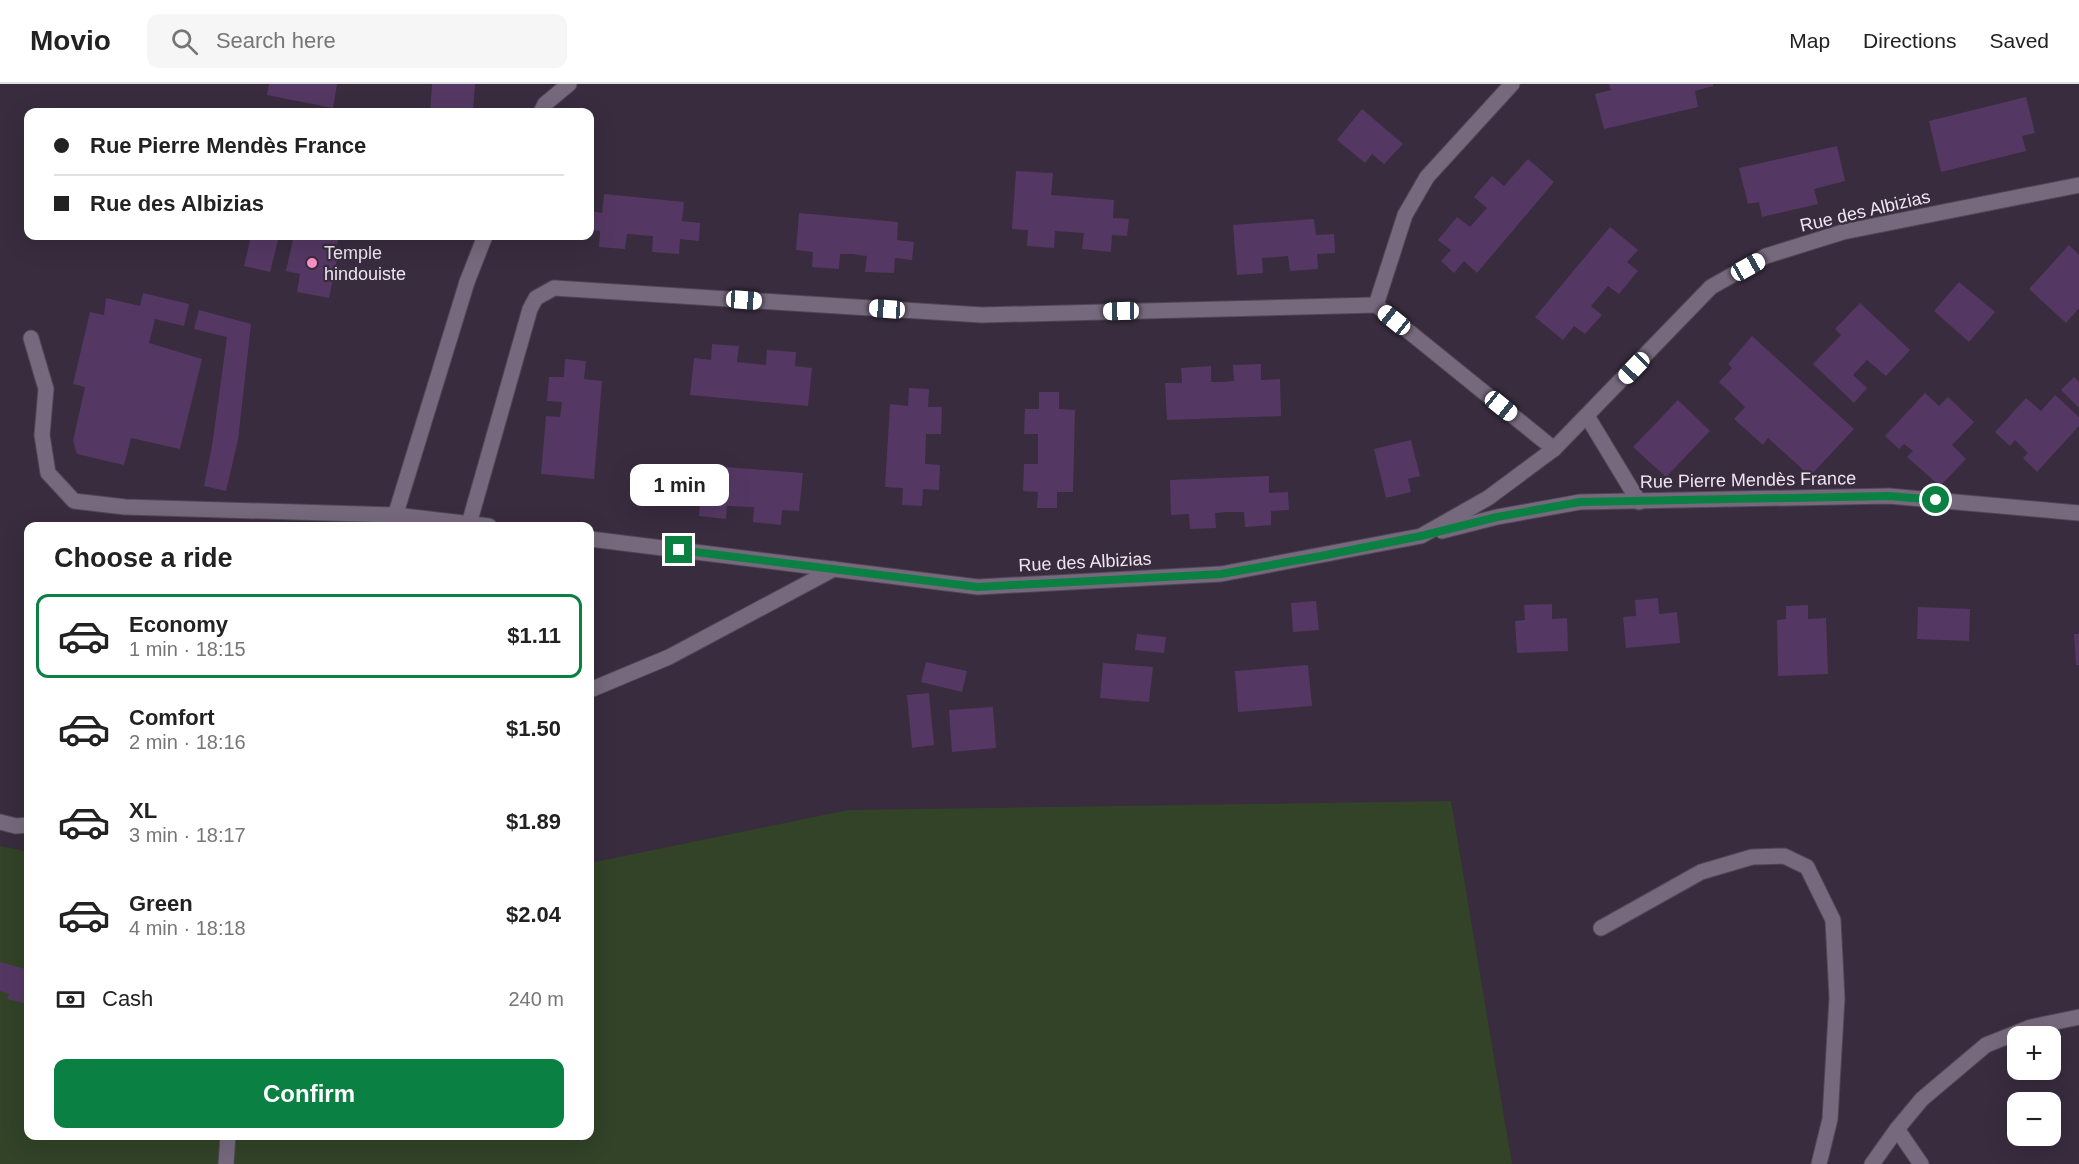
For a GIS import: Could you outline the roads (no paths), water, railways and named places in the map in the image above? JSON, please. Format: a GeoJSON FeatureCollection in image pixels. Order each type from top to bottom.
{"type":"FeatureCollection","features":[{"type":"Feature","properties":{"kind":"street"},"geometry":{"type":"LineString","coordinates":[[543,108],[569,84]]}},
{"type":"Feature","properties":{"kind":"street"},"geometry":{"type":"LineString","coordinates":[[1376,305],[1405,215],[1427,177],[1512,84]]}},
{"type":"Feature","properties":{"kind":"street","name":"Rue des Albizias"},"geometry":{"type":"LineString","coordinates":[[594,539],[978,587],[1221,574],[1421,536],[1488,498],[1554,448],[1712,287],[1766,256],[1843,232],[2079,185]]}},
{"type":"Feature","properties":{"kind":"street"},"geometry":{"type":"LineString","coordinates":[[394,521],[467,282],[483,240]]}},
{"type":"Feature","properties":{"kind":"street"},"geometry":{"type":"LineString","coordinates":[[470,522],[530,309],[536,298],[554,288],[982,315],[1376,305],[1554,448]]}},
{"type":"Feature","properties":{"kind":"street"},"geometry":{"type":"LineString","coordinates":[[31,338],[46,389],[42,435],[48,473],[74,501],[125,507],[419,522]]}},
{"type":"Feature","properties":{"kind":"street"},"geometry":{"type":"LineString","coordinates":[[1587,416],[1640,502]]}},
{"type":"Feature","properties":{"kind":"street","name":"Rue Pierre Mendès France"},"geometry":{"type":"LineString","coordinates":[[1421,536],[1497,517],[1580,502],[1889,496],[2079,513]]}},
{"type":"Feature","properties":{"kind":"street"},"geometry":{"type":"LineString","coordinates":[[594,688],[669,657],[834,569]]}},
{"type":"Feature","properties":{"kind":"street"},"geometry":{"type":"LineString","coordinates":[[0,822],[15,826],[24,825]]}},
{"type":"Feature","properties":{"kind":"street"},"geometry":{"type":"LineString","coordinates":[[1601,928],[1701,872],[1752,857],[1773,856],[1784,856],[1807,867],[1833,920],[1837,998],[1830,1119],[1820,1164]]}},
{"type":"Feature","properties":{"kind":"street"},"geometry":{"type":"LineString","coordinates":[[1872,1164],[1922,1099],[1986,1045],[2031,1027],[2079,1017]]}},
{"type":"Feature","properties":{"kind":"street"},"geometry":{"type":"LineString","coordinates":[[1897,1129],[1922,1164]]}},
{"type":"Feature","properties":{"kind":"street"},"geometry":{"type":"LineString","coordinates":[[226,1164],[228,1140]]}},
{"type":"Feature","properties":{"kind":"place","name":"Temple hindouiste"},"geometry":{"type":"Point","coordinates":[312,263]}}]}
